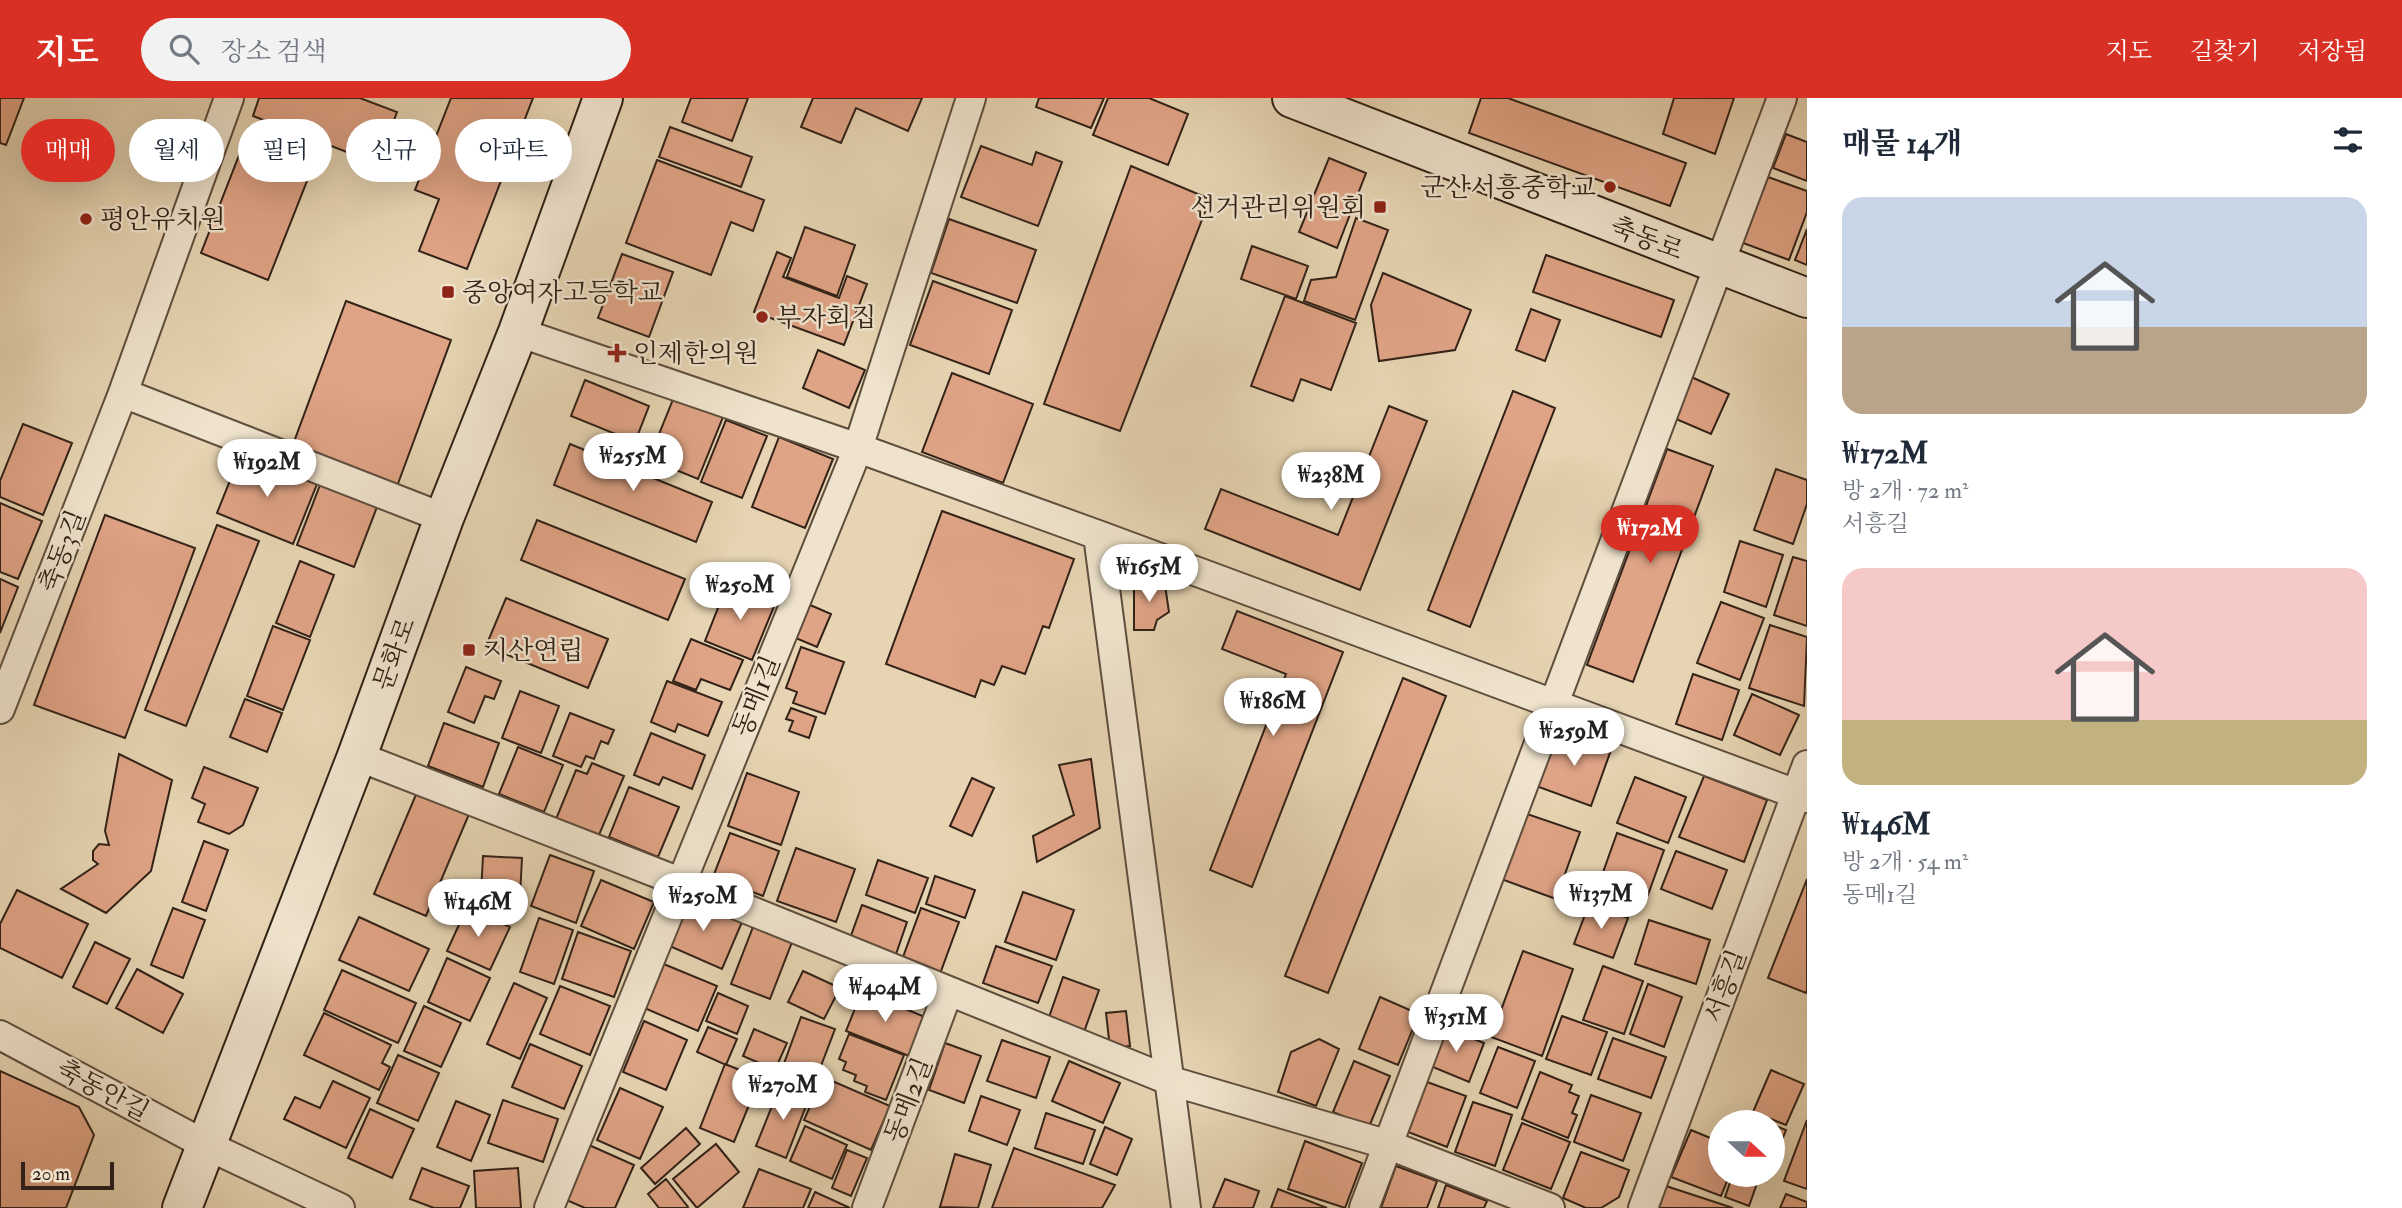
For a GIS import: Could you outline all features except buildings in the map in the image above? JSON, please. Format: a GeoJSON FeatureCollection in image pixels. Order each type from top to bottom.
{"type":"FeatureCollection","features":[{"type":"Feature","properties":{"kind":"street","name":"축동3길"},"geometry":{"type":"LineString","coordinates":[[0,709],[123,393],[229,98]]}},
{"type":"Feature","properties":{"kind":"street","name":"문화로"},"geometry":{"type":"LineString","coordinates":[[182,1208],[357,756],[444,518],[519,332],[603,98]]}},
{"type":"Feature","properties":{"kind":"street","name":"동메1길"},"geometry":{"type":"LineString","coordinates":[[549,1208],[858,448],[971,98]]}},
{"type":"Feature","properties":{"kind":"street","name":"축동로"},"geometry":{"type":"LineString","coordinates":[[1292,98],[1807,298]]}},
{"type":"Feature","properties":{"kind":"street"},"geometry":{"type":"LineString","coordinates":[[1364,1208],[1782,98]]}},
{"type":"Feature","properties":{"kind":"street"},"geometry":{"type":"LineString","coordinates":[[519,332],[858,448],[1802,796]]}},
{"type":"Feature","properties":{"kind":"street"},"geometry":{"type":"LineString","coordinates":[[123,393],[444,518]]}},
{"type":"Feature","properties":{"kind":"street"},"geometry":{"type":"LineString","coordinates":[[1098,535],[1186,1208]]}},
{"type":"Feature","properties":{"kind":"street"},"geometry":{"type":"LineString","coordinates":[[357,756],[680,882],[1171,1081],[1389,1145],[1550,1208]]}},
{"type":"Feature","properties":{"kind":"street","name":"서흥길"},"geometry":{"type":"LineString","coordinates":[[1643,1208],[1802,796],[1807,765]]}},
{"type":"Feature","properties":{"kind":"street","name":"동메2길"},"geometry":{"type":"LineString","coordinates":[[867,1208],[948,992]]}},
{"type":"Feature","properties":{"kind":"street","name":"축동안길"},"geometry":{"type":"LineString","coordinates":[[0,1035],[206,1145],[340,1208]]}},
{"type":"Feature","properties":{"kind":"place","name":"군산서흥중학교"},"geometry":{"type":"Point","coordinates":[1610,187]}},
{"type":"Feature","properties":{"kind":"place","name":"선거관리위원회"},"geometry":{"type":"Point","coordinates":[1380,207]}},
{"type":"Feature","properties":{"kind":"place","name":"평안유치원"},"geometry":{"type":"Point","coordinates":[86,219]}},
{"type":"Feature","properties":{"kind":"place","name":"중앙여자고등학교"},"geometry":{"type":"Point","coordinates":[448,292]}},
{"type":"Feature","properties":{"kind":"place","name":"부자회집"},"geometry":{"type":"Point","coordinates":[762,317]}},
{"type":"Feature","properties":{"kind":"place","name":"인제한의원"},"geometry":{"type":"Point","coordinates":[617,353]}},
{"type":"Feature","properties":{"kind":"place","name":"지산연립"},"geometry":{"type":"Point","coordinates":[469,650]}}]}
